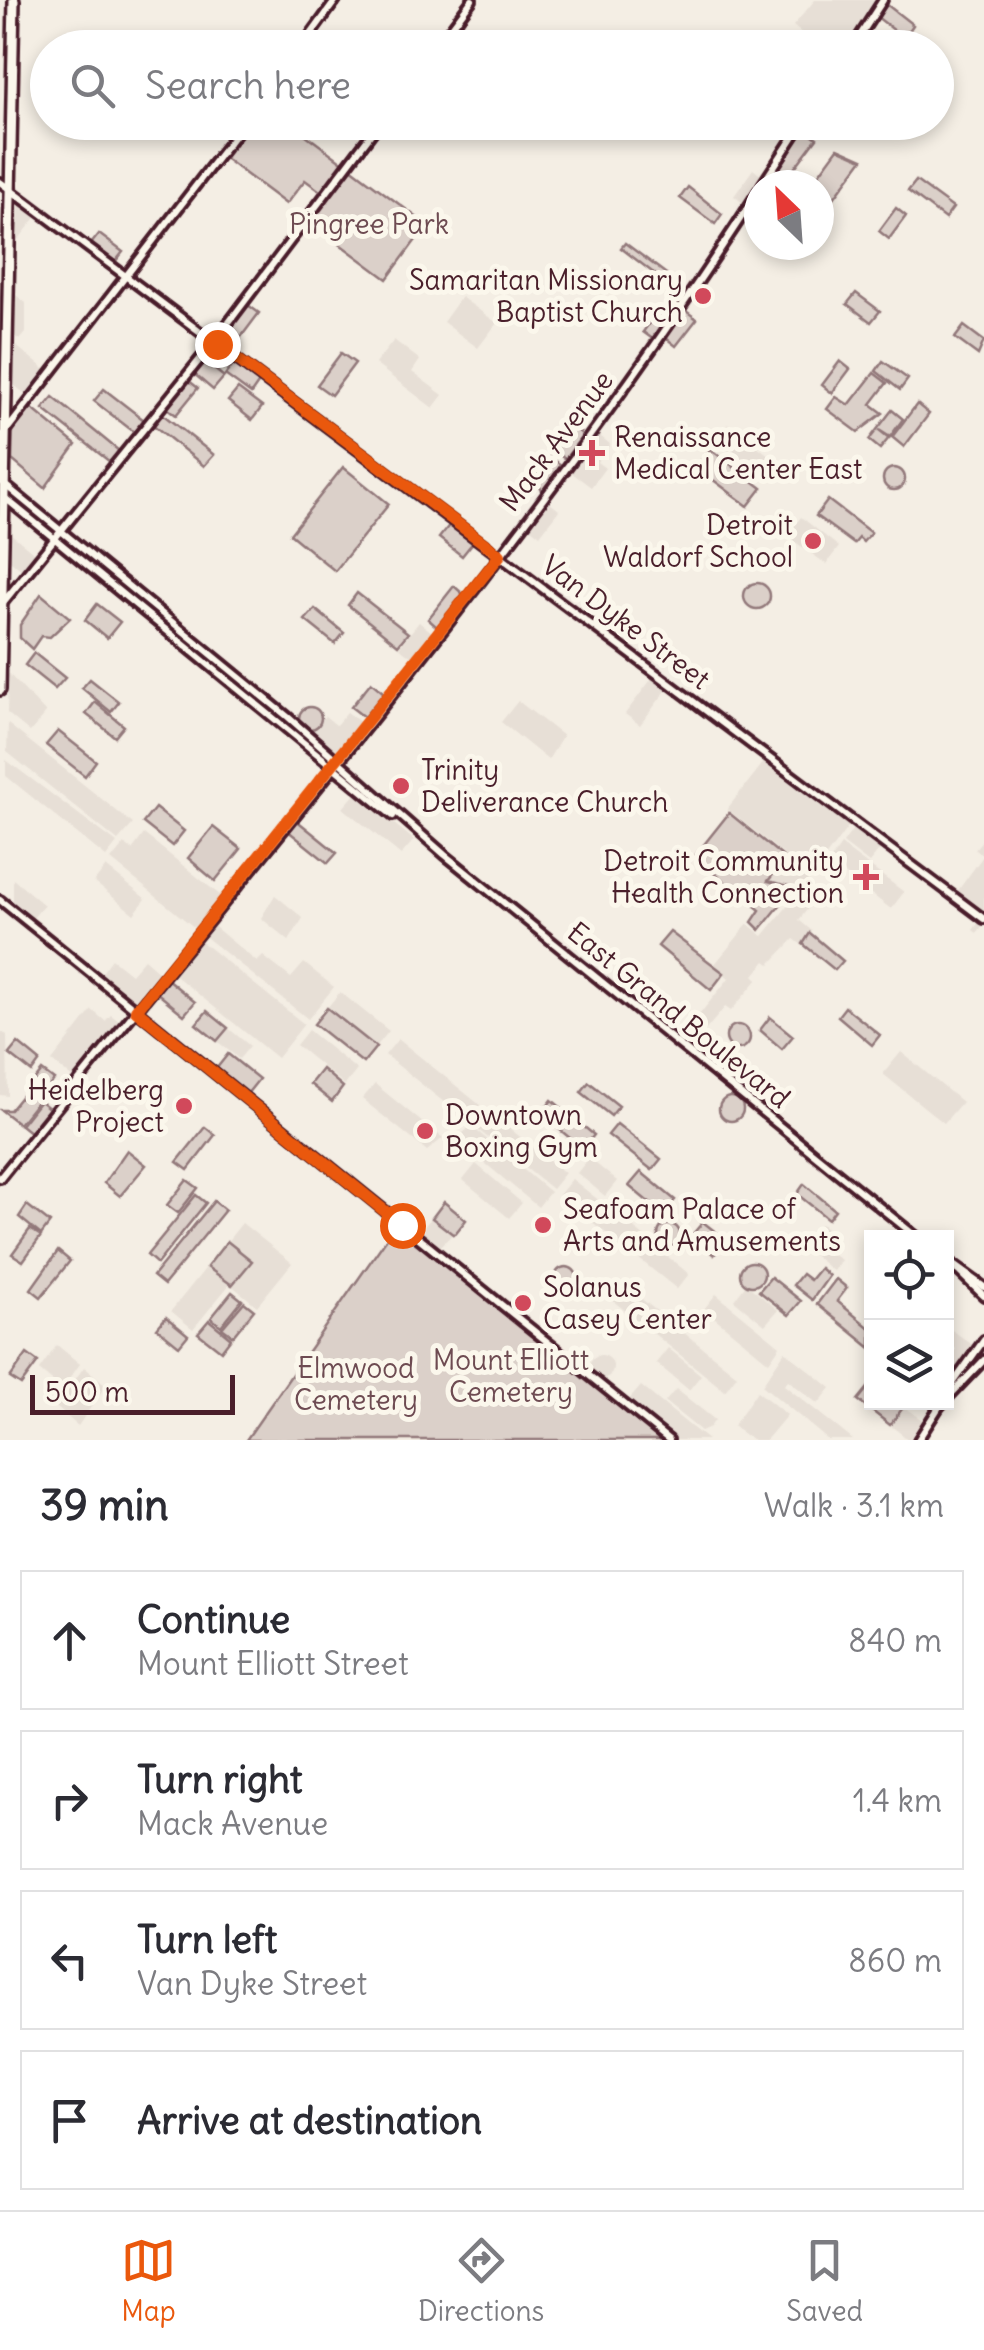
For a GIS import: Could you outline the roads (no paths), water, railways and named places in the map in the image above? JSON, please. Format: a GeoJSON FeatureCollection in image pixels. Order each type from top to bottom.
{"type":"FeatureCollection","features":[{"type":"Feature","properties":{"kind":"main road"},"geometry":{"type":"LineString","coordinates":[[0,690],[14,0]]}},
{"type":"Feature","properties":{"kind":"main road"},"geometry":{"type":"LineString","coordinates":[[314,30],[336,0]]}},
{"type":"Feature","properties":{"kind":"main road"},"geometry":{"type":"LineString","coordinates":[[450,30],[472,0]]}},
{"type":"Feature","properties":{"kind":"main road"},"geometry":{"type":"LineString","coordinates":[[864,30],[884,0]]}},
{"type":"Feature","properties":{"kind":"main road"},"geometry":{"type":"LineString","coordinates":[[3,436],[231,140]]}},
{"type":"Feature","properties":{"kind":"main road"},"geometry":{"type":"LineString","coordinates":[[1,606],[214,342],[366,140]]}},
{"type":"Feature","properties":{"kind":"main road","name":"Mack Avenue"},"geometry":{"type":"LineString","coordinates":[[772,170],[792,140]]}},
{"type":"Feature","properties":{"kind":"main road","name":"Van Dyke Street"},"geometry":{"type":"LineString","coordinates":[[0,182],[984,919]]}},
{"type":"Feature","properties":{"kind":"main road","name":"Mack Avenue"},"geometry":{"type":"LineString","coordinates":[[0,1178],[500,555],[684,306],[744,214]]}},
{"type":"Feature","properties":{"kind":"main road","name":"East Grand Boulevard"},"geometry":{"type":"LineString","coordinates":[[2,488],[288,717],[411,827],[908,1230]]}},
{"type":"Feature","properties":{"kind":"main road","name":"East Grand Boulevard"},"geometry":{"type":"LineString","coordinates":[[2,488],[26,518],[334,762]]}},
{"type":"Feature","properties":{"kind":"main road"},"geometry":{"type":"LineString","coordinates":[[13,506],[20,500]]}},
{"type":"Feature","properties":{"kind":"main road"},"geometry":{"type":"LineString","coordinates":[[26,518],[34,512]]}},
{"type":"Feature","properties":{"kind":"main road"},"geometry":{"type":"LineString","coordinates":[[65,549],[72,542]]}},
{"type":"Feature","properties":{"kind":"main road"},"geometry":{"type":"LineString","coordinates":[[284,726],[288,717]]}},
{"type":"Feature","properties":{"kind":"main road"},"geometry":{"type":"LineString","coordinates":[[0,900],[670,1440]]}},
{"type":"Feature","properties":{"kind":"main road"},"geometry":{"type":"LineString","coordinates":[[954,1266],[984,1296]]}},
{"type":"Feature","properties":{"kind":"main road"},"geometry":{"type":"LineString","coordinates":[[969,1280],[984,1287]]}},
{"type":"Feature","properties":{"kind":"main road"},"geometry":{"type":"LineString","coordinates":[[954,1392],[983,1355]]}},
{"type":"Feature","properties":{"kind":"main road"},"geometry":{"type":"LineString","coordinates":[[954,1385],[983,1355]]}},
{"type":"Feature","properties":{"kind":"main road"},"geometry":{"type":"LineString","coordinates":[[918,1440],[937,1410]]}},
{"type":"Feature","properties":{"kind":"place","name":"Samaritan Missionary Baptist Church"},"geometry":{"type":"Point","coordinates":[703,296]}},
{"type":"Feature","properties":{"kind":"place","name":"Renaissance Medical Center East"},"geometry":{"type":"Point","coordinates":[592,453]}},
{"type":"Feature","properties":{"kind":"place","name":"Detroit Waldorf School"},"geometry":{"type":"Point","coordinates":[813,541]}},
{"type":"Feature","properties":{"kind":"place","name":"Trinity Deliverance Church"},"geometry":{"type":"Point","coordinates":[401,786]}},
{"type":"Feature","properties":{"kind":"place","name":"Detroit Community Health Connection"},"geometry":{"type":"Point","coordinates":[866,877]}},
{"type":"Feature","properties":{"kind":"place","name":"Heidelberg Project"},"geometry":{"type":"Point","coordinates":[184,1106]}},
{"type":"Feature","properties":{"kind":"place","name":"Downtown Boxing Gym"},"geometry":{"type":"Point","coordinates":[425,1131]}},
{"type":"Feature","properties":{"kind":"place","name":"Seafoam Palace of Arts and Amusements"},"geometry":{"type":"Point","coordinates":[543,1225]}},
{"type":"Feature","properties":{"kind":"place","name":"Solanus Casey Center"},"geometry":{"type":"Point","coordinates":[523,1303]}},
{"type":"Feature","properties":{"kind":"park label","name":"Pingree Park"},"geometry":{"type":"Point","coordinates":[369,224]}},
{"type":"Feature","properties":{"kind":"park label","name":"Mount Elliott Cemetery"},"geometry":{"type":"Point","coordinates":[511,1376]}},
{"type":"Feature","properties":{"kind":"park label","name":"Elmwood Cemetery"},"geometry":{"type":"Point","coordinates":[356,1384]}}]}
